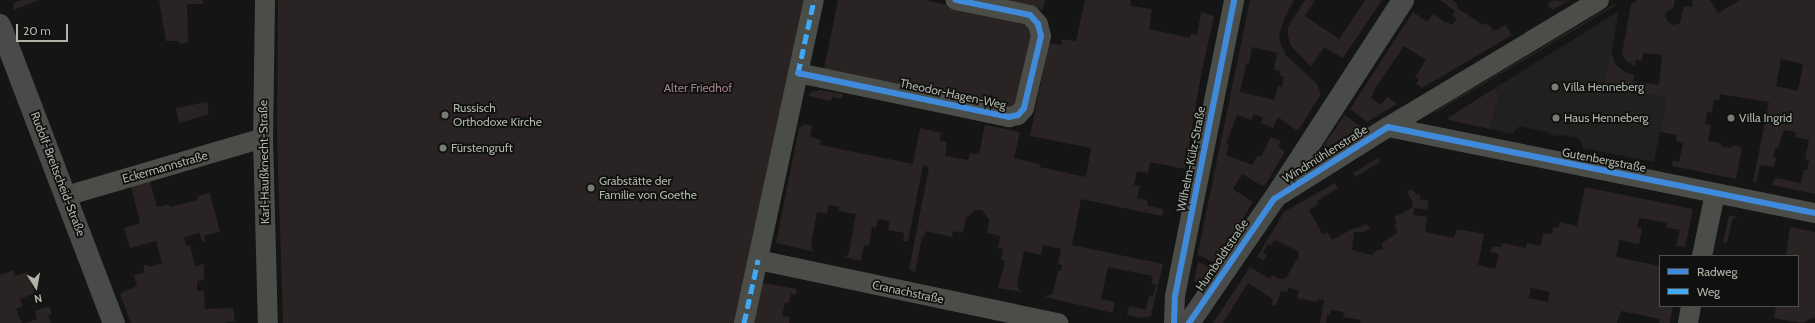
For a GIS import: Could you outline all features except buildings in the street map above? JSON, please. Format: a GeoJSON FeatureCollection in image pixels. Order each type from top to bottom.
{"type":"FeatureCollection","features":[{"type":"Feature","properties":{"kind":"street","name":"Karl-Haußknecht-Straße"},"geometry":{"type":"LineString","coordinates":[[265,0],[263,138],[268,323]]}},
{"type":"Feature","properties":{"kind":"street"},"geometry":{"type":"LineString","coordinates":[[744,323],[814,0]]}},
{"type":"Feature","properties":{"kind":"street","name":"Theodor-Hagen-Weg"},"geometry":{"type":"LineString","coordinates":[[798,73],[1009,117],[1018,115],[1024,108],[1041,36],[1038,24],[1030,15],[956,0]]}},
{"type":"Feature","properties":{"kind":"street","name":"Wilhelm-Külz-Straße"},"geometry":{"type":"LineString","coordinates":[[1174,323],[1176,296],[1234,0]]}},
{"type":"Feature","properties":{"kind":"street","name":"Humboldtstraße"},"geometry":{"type":"LineString","coordinates":[[1189,323],[1274,199],[1403,0]]}},
{"type":"Feature","properties":{"kind":"street","name":"Windmühlenstraße"},"geometry":{"type":"LineString","coordinates":[[1274,199],[1388,127],[1599,0]]}},
{"type":"Feature","properties":{"kind":"street","name":"Rudolf-Breitscheid-Straße"},"geometry":{"type":"LineString","coordinates":[[0,25],[114,323]]}},
{"type":"Feature","properties":{"kind":"street","name":"Gutenbergstraße"},"geometry":{"type":"LineString","coordinates":[[1388,127],[1815,213]]}},
{"type":"Feature","properties":{"kind":"street","name":"Eckermannstraße"},"geometry":{"type":"LineString","coordinates":[[66,196],[263,138]]}},
{"type":"Feature","properties":{"kind":"street"},"geometry":{"type":"LineString","coordinates":[[1702,255],[1715,193]]}},
{"type":"Feature","properties":{"kind":"street","name":"Cranachstraße"},"geometry":{"type":"LineString","coordinates":[[758,260],[1058,323]]}},
{"type":"Feature","properties":{"kind":"street"},"geometry":{"type":"LineString","coordinates":[[1688,323],[1691,307]]}},
{"type":"Feature","properties":{"kind":"shaded area","name":"Villa Henneberg"},"geometry":{"type":"Polygon","coordinates":[[[1619,11],[1605,85],[1666,98],[1654,162],[1583,148],[1579,138],[1561,135],[1553,136],[1547,132],[1519,126],[1518,129],[1514,130],[1513,134],[1490,129],[1499,95],[1495,88],[1619,11]]]}},
{"type":"Feature","properties":{"kind":"green space"},"geometry":{"type":"Polygon","coordinates":[[[22,0],[39,0],[14,10],[14,3],[22,0]]]}},
{"type":"Feature","properties":{"kind":"green space"},"geometry":{"type":"Polygon","coordinates":[[[159,0],[203,0],[203,4],[187,4],[188,43],[179,44],[179,41],[166,41],[159,0]]]}},
{"type":"Feature","properties":{"kind":"green space","name":"Alter Friedhof"},"geometry":{"type":"Polygon","coordinates":[[[278,0],[806,0],[737,323],[283,323],[277,136],[278,0]]]}},
{"type":"Feature","properties":{"kind":"green space"},"geometry":{"type":"Polygon","coordinates":[[[838,0],[925,0],[1023,22],[1030,30],[1033,38],[1019,103],[1010,108],[824,69],[838,0]]]}},
{"type":"Feature","properties":{"kind":"green space"},"geometry":{"type":"Polygon","coordinates":[[[992,0],[1045,0],[1043,10],[992,0]]]}},
{"type":"Feature","properties":{"kind":"green space"},"geometry":{"type":"Polygon","coordinates":[[[1085,0],[1131,0],[1130,6],[1152,9],[1149,29],[1190,38],[1191,34],[1197,35],[1201,12],[1214,16],[1201,75],[1185,169],[1150,162],[1148,173],[1137,171],[1134,185],[1140,186],[1137,198],[1147,200],[1148,206],[1164,209],[1162,216],[1081,199],[1072,245],[1163,264],[1151,316],[1142,318],[1127,315],[1129,306],[1146,310],[1149,295],[1153,296],[1156,285],[1151,284],[1153,276],[1108,267],[1101,299],[1115,302],[1113,313],[1045,297],[1053,293],[1058,271],[1061,271],[1062,265],[1058,264],[1061,249],[1043,245],[1041,255],[1024,251],[1017,284],[1019,290],[1023,292],[998,288],[1005,261],[1001,260],[1003,249],[998,248],[1000,236],[987,233],[989,220],[982,210],[975,210],[966,218],[963,233],[953,231],[952,237],[926,231],[924,237],[922,237],[915,272],[909,270],[929,167],[923,165],[908,241],[903,241],[904,233],[888,230],[890,221],[878,219],[876,228],[872,227],[869,246],[864,245],[861,261],[843,257],[847,256],[849,252],[856,214],[839,211],[839,207],[829,205],[827,213],[817,212],[811,245],[812,249],[816,252],[776,243],[799,128],[805,124],[812,126],[810,137],[821,140],[820,145],[913,164],[920,128],[941,133],[940,140],[947,142],[945,156],[968,160],[970,153],[979,154],[985,125],[1020,132],[1014,158],[1040,164],[1040,167],[1086,177],[1091,148],[1030,136],[1049,43],[1061,45],[1062,39],[1076,41],[1085,0]]]}},
{"type":"Feature","properties":{"kind":"green space"},"geometry":{"type":"Polygon","coordinates":[[[1250,0],[1294,0],[1284,19],[1279,35],[1280,42],[1286,55],[1317,84],[1321,94],[1299,129],[1296,130],[1278,117],[1273,128],[1261,123],[1263,118],[1254,114],[1251,120],[1237,115],[1226,144],[1229,145],[1226,155],[1252,165],[1257,156],[1261,157],[1271,137],[1281,141],[1278,146],[1285,152],[1265,185],[1262,186],[1242,174],[1233,189],[1253,202],[1216,262],[1198,255],[1250,0]],[[1252,47],[1249,64],[1246,64],[1240,92],[1274,100],[1278,86],[1282,87],[1284,77],[1279,75],[1280,71],[1274,70],[1277,53],[1252,47]]]}},
{"type":"Feature","properties":{"kind":"green space"},"geometry":{"type":"Polygon","coordinates":[[[1305,0],[1315,0],[1305,16],[1339,39],[1365,0],[1382,0],[1343,58],[1324,47],[1311,67],[1290,45],[1288,35],[1288,27],[1305,0]]]}},
{"type":"Feature","properties":{"kind":"green space"},"geometry":{"type":"Polygon","coordinates":[[[1440,0],[1452,0],[1457,4],[1457,8],[1483,25],[1486,23],[1494,31],[1506,25],[1512,35],[1422,88],[1416,84],[1419,79],[1415,77],[1426,60],[1404,46],[1374,90],[1375,91],[1371,98],[1381,105],[1387,97],[1397,104],[1367,122],[1350,109],[1413,12],[1427,22],[1433,14],[1446,23],[1447,22],[1452,25],[1457,19],[1452,15],[1455,11],[1440,0]]]}},
{"type":"Feature","properties":{"kind":"green space"},"geometry":{"type":"Polygon","coordinates":[[[1554,0],[1570,0],[1552,10],[1547,4],[1554,0]]]}},
{"type":"Feature","properties":{"kind":"green space"},"geometry":{"type":"Polygon","coordinates":[[[1637,0],[1675,0],[1673,9],[1667,11],[1665,16],[1668,22],[1673,25],[1680,23],[1684,6],[1692,7],[1693,1],[1691,0],[1710,0],[1718,13],[1740,0],[1815,0],[1815,194],[1772,185],[1775,178],[1801,183],[1804,169],[1807,170],[1809,160],[1805,159],[1809,140],[1795,137],[1796,132],[1784,130],[1778,148],[1775,148],[1773,157],[1776,158],[1774,167],[1760,165],[1756,182],[1753,182],[1769,102],[1720,94],[1719,100],[1714,100],[1712,113],[1707,112],[1705,124],[1711,125],[1708,141],[1721,143],[1721,146],[1732,148],[1733,145],[1742,147],[1736,179],[1672,166],[1673,161],[1679,162],[1683,143],[1676,141],[1677,135],[1660,132],[1666,98],[1604,85],[1611,51],[1618,67],[1627,73],[1634,75],[1633,81],[1659,85],[1662,55],[1643,53],[1642,61],[1636,60],[1635,66],[1626,61],[1622,54],[1631,4],[1637,0]],[[1781,59],[1776,86],[1798,91],[1803,64],[1781,59]]]}},
{"type":"Feature","properties":{"kind":"green space"},"geometry":{"type":"Polygon","coordinates":[[[1615,4],[1616,5],[1435,113],[1434,112],[1615,4]]]}},
{"type":"Feature","properties":{"kind":"green space"},"geometry":{"type":"Polygon","coordinates":[[[1495,88],[1499,95],[1490,129],[1448,120],[1449,117],[1495,88]]]}},
{"type":"Feature","properties":{"kind":"green space"},"geometry":{"type":"Polygon","coordinates":[[[820,90],[843,94],[842,99],[832,97],[831,101],[808,96],[811,92],[820,90]]]}},
{"type":"Feature","properties":{"kind":"green space"},"geometry":{"type":"Polygon","coordinates":[[[207,102],[209,114],[179,123],[176,108],[207,102]]]}},
{"type":"Feature","properties":{"kind":"green space"},"geometry":{"type":"Polygon","coordinates":[[[1401,107],[1401,110],[1321,158],[1317,157],[1401,107]]]}},
{"type":"Feature","properties":{"kind":"green space"},"geometry":{"type":"Polygon","coordinates":[[[1345,115],[1361,127],[1323,150],[1321,149],[1345,115]]]}},
{"type":"Feature","properties":{"kind":"green space"},"geometry":{"type":"Polygon","coordinates":[[[1378,158],[1380,162],[1355,177],[1353,173],[1378,158]]]}},
{"type":"Feature","properties":{"kind":"green space"},"geometry":{"type":"Polygon","coordinates":[[[150,181],[157,207],[169,204],[170,207],[198,200],[197,196],[210,193],[220,232],[204,236],[205,242],[202,242],[200,233],[184,237],[186,246],[190,245],[195,266],[204,264],[204,280],[197,281],[197,291],[204,291],[205,309],[233,308],[235,321],[224,323],[131,323],[120,295],[123,292],[137,286],[134,275],[145,273],[143,265],[148,265],[149,267],[162,263],[156,241],[130,248],[124,228],[140,223],[131,186],[150,181]]]}},
{"type":"Feature","properties":{"kind":"green space"},"geometry":{"type":"Polygon","coordinates":[[[1335,183],[1338,188],[1317,201],[1318,204],[1309,210],[1323,235],[1327,232],[1332,240],[1354,228],[1358,228],[1366,224],[1370,228],[1364,232],[1354,232],[1352,250],[1372,255],[1376,251],[1383,249],[1382,243],[1398,232],[1394,225],[1397,223],[1394,217],[1412,208],[1413,202],[1407,192],[1412,189],[1416,194],[1420,195],[1420,199],[1429,201],[1427,210],[1414,208],[1413,215],[1427,217],[1425,232],[1454,238],[1457,229],[1484,234],[1478,265],[1495,269],[1499,254],[1490,252],[1493,246],[1501,247],[1503,243],[1526,248],[1527,243],[1541,246],[1543,233],[1552,234],[1553,227],[1558,228],[1560,222],[1577,226],[1585,187],[1693,209],[1685,247],[1676,246],[1680,230],[1666,227],[1667,223],[1639,218],[1637,227],[1642,228],[1639,244],[1619,240],[1616,257],[1659,266],[1659,307],[1673,307],[1670,323],[1659,323],[1660,319],[1621,311],[1617,323],[1360,323],[1361,320],[1343,317],[1344,312],[1331,310],[1330,315],[1327,315],[1326,323],[1320,323],[1324,300],[1317,299],[1317,302],[1297,298],[1299,290],[1288,288],[1287,292],[1281,291],[1276,305],[1272,305],[1273,299],[1248,283],[1223,323],[1213,323],[1250,267],[1270,279],[1272,275],[1280,279],[1286,278],[1299,256],[1298,251],[1275,240],[1271,246],[1268,244],[1263,253],[1267,255],[1264,260],[1257,257],[1284,212],[1335,183]],[[1531,288],[1528,298],[1548,302],[1550,292],[1531,288]]]}},
{"type":"Feature","properties":{"kind":"green space"},"geometry":{"type":"Polygon","coordinates":[[[1729,215],[1737,217],[1732,220],[1727,243],[1723,242],[1729,215]]]}},
{"type":"Feature","properties":{"kind":"green space"},"geometry":{"type":"Polygon","coordinates":[[[1790,227],[1815,232],[1815,317],[1802,323],[1774,318],[1776,307],[1799,307],[1799,255],[1786,255],[1790,227]]]}},
{"type":"Feature","properties":{"kind":"green space"},"geometry":{"type":"Polygon","coordinates":[[[1198,262],[1213,269],[1201,284],[1194,282],[1198,262]]]}},
{"type":"Feature","properties":{"kind":"green space"},"geometry":{"type":"Polygon","coordinates":[[[13,270],[15,276],[27,272],[35,293],[20,299],[23,306],[16,309],[22,323],[0,323],[0,275],[13,270]]]}},
{"type":"Feature","properties":{"kind":"green space"},"geometry":{"type":"Polygon","coordinates":[[[764,283],[797,289],[796,294],[791,294],[789,303],[785,303],[782,316],[790,317],[789,323],[751,323],[757,293],[764,283]]]}},
{"type":"Feature","properties":{"kind":"green space"},"geometry":{"type":"Polygon","coordinates":[[[49,306],[52,313],[48,315],[51,323],[26,323],[37,319],[35,311],[49,306]]]}},
{"type":"Feature","properties":{"kind":"marked path"},"geometry":{"type":"LineString","coordinates":[[802,74],[798,73],[814,0]]}},
{"type":"Feature","properties":{"kind":"marked path"},"geometry":{"type":"LineString","coordinates":[[744,323],[758,260]]}},
{"type":"Feature","properties":{"kind":"cycle path"},"geometry":{"type":"LineString","coordinates":[[798,73],[1009,117],[1018,115],[1024,108],[1041,36],[1038,24],[1030,15],[956,0]]}},
{"type":"Feature","properties":{"kind":"cycle path"},"geometry":{"type":"LineString","coordinates":[[1174,323],[1175,296],[1234,0]]}},
{"type":"Feature","properties":{"kind":"cycle path"},"geometry":{"type":"LineString","coordinates":[[1189,323],[1274,199],[1388,127],[1815,213]]}},
{"type":"Feature","properties":{"kind":"place","name":"Villa Henneberg"},"geometry":{"type":"Point","coordinates":[1555,87]}},
{"type":"Feature","properties":{"kind":"place","name":"Russisch Orthodoxe Kirche"},"geometry":{"type":"Point","coordinates":[445,115]}},
{"type":"Feature","properties":{"kind":"place","name":"Haus Henneberg"},"geometry":{"type":"Point","coordinates":[1556,118]}},
{"type":"Feature","properties":{"kind":"place","name":"Villa Ingrid"},"geometry":{"type":"Point","coordinates":[1731,118]}},
{"type":"Feature","properties":{"kind":"place","name":"Fürstengruft"},"geometry":{"type":"Point","coordinates":[443,148]}},
{"type":"Feature","properties":{"kind":"place","name":"Grabstätte der Familie von Goethe"},"geometry":{"type":"Point","coordinates":[591,188]}}]}
